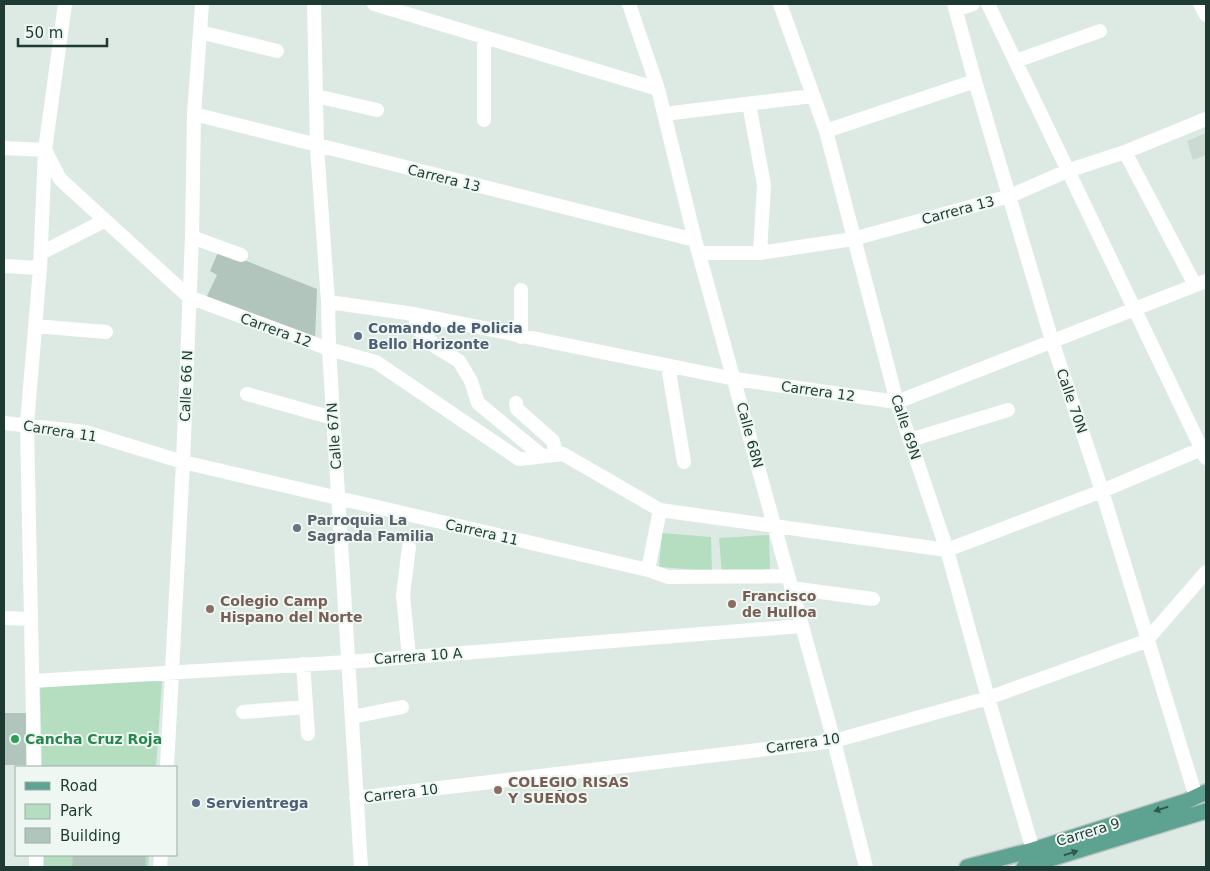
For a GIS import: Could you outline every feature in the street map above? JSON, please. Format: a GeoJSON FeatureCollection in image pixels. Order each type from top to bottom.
{"type":"FeatureCollection","features":[{"type":"Feature","properties":{"kind":"main road","name":"Carrera 9"},"geometry":{"type":"LineString","coordinates":[[967,867],[1033,850],[1201,795]]}},
{"type":"Feature","properties":{"kind":"main road","name":"Carrera 9"},"geometry":{"type":"LineString","coordinates":[[1024,867],[1206,811]]}},
{"type":"Feature","properties":{"kind":"street"},"geometry":{"type":"LineString","coordinates":[[34,766],[27,424],[41,253],[45,150],[64,4]]}},
{"type":"Feature","properties":{"kind":"street","name":"Calle 66 N"},"geometry":{"type":"LineString","coordinates":[[167,766],[183,462],[192,237],[194,114],[202,4]]}},
{"type":"Feature","properties":{"kind":"street","name":"Calle 67N"},"geometry":{"type":"LineString","coordinates":[[314,4],[316,147],[328,302],[333,418],[361,867]]}},
{"type":"Feature","properties":{"kind":"street"},"geometry":{"type":"LineString","coordinates":[[374,4],[658,88]]}},
{"type":"Feature","properties":{"kind":"street","name":"Calle 68N"},"geometry":{"type":"LineString","coordinates":[[629,4],[658,88],[697,247],[834,741],[866,867]]}},
{"type":"Feature","properties":{"kind":"street","name":"Calle 69N"},"geometry":{"type":"LineString","coordinates":[[780,4],[826,131],[897,402],[947,550],[1033,850]]}},
{"type":"Feature","properties":{"kind":"street"},"geometry":{"type":"LineString","coordinates":[[955,7],[973,4]]}},
{"type":"Feature","properties":{"kind":"street"},"geometry":{"type":"LineString","coordinates":[[775,525],[947,550],[1205,451],[1067,172],[988,4]]}},
{"type":"Feature","properties":{"kind":"street"},"geometry":{"type":"LineString","coordinates":[[1200,4],[1206,15]]}},
{"type":"Feature","properties":{"kind":"street","name":"Calle 70N"},"geometry":{"type":"LineString","coordinates":[[955,7],[1052,341],[1102,491],[1146,641],[1201,795]]}},
{"type":"Feature","properties":{"kind":"street"},"geometry":{"type":"LineString","coordinates":[[1016,61],[1100,30]]}},
{"type":"Feature","properties":{"kind":"street"},"geometry":{"type":"LineString","coordinates":[[200,32],[277,51]]}},
{"type":"Feature","properties":{"kind":"street"},"geometry":{"type":"LineString","coordinates":[[484,37],[484,120]]}},
{"type":"Feature","properties":{"kind":"street"},"geometry":{"type":"LineString","coordinates":[[826,131],[975,81]]}},
{"type":"Feature","properties":{"kind":"street"},"geometry":{"type":"LineString","coordinates":[[316,96],[377,110]]}},
{"type":"Feature","properties":{"kind":"street"},"geometry":{"type":"LineString","coordinates":[[664,114],[813,96]]}},
{"type":"Feature","properties":{"kind":"street"},"geometry":{"type":"LineString","coordinates":[[749,104],[764,185],[760,253]]}},
{"type":"Feature","properties":{"kind":"street","name":"Carrera 13"},"geometry":{"type":"LineString","coordinates":[[194,114],[697,247],[760,253],[853,239],[1010,196],[1206,119]]}},
{"type":"Feature","properties":{"kind":"street"},"geometry":{"type":"LineString","coordinates":[[4,148],[45,150]]}},
{"type":"Feature","properties":{"kind":"street","name":"Carrera 12"},"geometry":{"type":"LineString","coordinates":[[45,150],[60,179],[189,298],[329,349],[376,362],[519,459],[564,454],[660,510],[775,525]]}},
{"type":"Feature","properties":{"kind":"street"},"geometry":{"type":"LineString","coordinates":[[1125,152],[1201,283]]}},
{"type":"Feature","properties":{"kind":"street"},"geometry":{"type":"LineString","coordinates":[[41,253],[104,221]]}},
{"type":"Feature","properties":{"kind":"street"},"geometry":{"type":"LineString","coordinates":[[192,237],[241,255]]}},
{"type":"Feature","properties":{"kind":"street"},"geometry":{"type":"LineString","coordinates":[[4,266],[40,268]]}},
{"type":"Feature","properties":{"kind":"street","name":"Carrera 12"},"geometry":{"type":"LineString","coordinates":[[328,302],[414,314],[520,337],[735,379],[897,402],[1201,283]]}},
{"type":"Feature","properties":{"kind":"street"},"geometry":{"type":"LineString","coordinates":[[520,337],[521,290]]}},
{"type":"Feature","properties":{"kind":"street"},"geometry":{"type":"LineString","coordinates":[[414,314],[418,330],[436,347],[459,361],[471,381],[478,403],[541,456]]}},
{"type":"Feature","properties":{"kind":"street"},"geometry":{"type":"LineString","coordinates":[[35,326],[106,332]]}},
{"type":"Feature","properties":{"kind":"street"},"geometry":{"type":"LineString","coordinates":[[668,366],[684,462]]}},
{"type":"Feature","properties":{"kind":"street"},"geometry":{"type":"LineString","coordinates":[[247,394],[333,418]]}},
{"type":"Feature","properties":{"kind":"street"},"geometry":{"type":"LineString","coordinates":[[516,403],[517,409],[553,441],[556,454]]}},
{"type":"Feature","properties":{"kind":"street"},"geometry":{"type":"LineString","coordinates":[[910,440],[1008,410]]}},
{"type":"Feature","properties":{"kind":"street","name":"Carrera 11"},"geometry":{"type":"LineString","coordinates":[[4,423],[27,424],[85,432],[183,462],[648,570],[668,577],[790,582],[873,599]]}},
{"type":"Feature","properties":{"kind":"street"},"geometry":{"type":"LineString","coordinates":[[648,570],[660,510]]}},
{"type":"Feature","properties":{"kind":"street"},"geometry":{"type":"LineString","coordinates":[[409,657],[403,595],[410,547]]}},
{"type":"Feature","properties":{"kind":"street","name":"Carrera 10"},"geometry":{"type":"LineString","coordinates":[[356,798],[834,741],[988,698],[1146,641],[1206,572]]}},
{"type":"Feature","properties":{"kind":"street"},"geometry":{"type":"LineString","coordinates":[[4,618],[31,619]]}},
{"type":"Feature","properties":{"kind":"street","name":"Carrera 10 A"},"geometry":{"type":"LineString","coordinates":[[33,681],[348,662],[802,626]]}},
{"type":"Feature","properties":{"kind":"street"},"geometry":{"type":"LineString","coordinates":[[304,664],[308,734]]}},
{"type":"Feature","properties":{"kind":"street"},"geometry":{"type":"LineString","coordinates":[[243,712],[306,707]]}},
{"type":"Feature","properties":{"kind":"street"},"geometry":{"type":"LineString","coordinates":[[352,717],[402,707]]}},
{"type":"Feature","properties":{"kind":"shaded area"},"geometry":{"type":"Polygon","coordinates":[[[1206,133],[1206,155],[1193,160],[1187,141],[1206,133]]]}},
{"type":"Feature","properties":{"kind":"green space"},"geometry":{"type":"Polygon","coordinates":[[[662,533],[711,537],[712,571],[659,567],[662,533]]]}},
{"type":"Feature","properties":{"kind":"green space"},"geometry":{"type":"Polygon","coordinates":[[[769,535],[770,571],[722,574],[719,538],[769,535]]]}},
{"type":"Feature","properties":{"kind":"green space"},"geometry":{"type":"Polygon","coordinates":[[[162,681],[156,766],[42,766],[40,686],[162,681]]]}},
{"type":"Feature","properties":{"kind":"green space"},"geometry":{"type":"Polygon","coordinates":[[[44,856],[149,856],[148,867],[44,867],[44,856]]]}},
{"type":"Feature","properties":{"kind":"building"},"geometry":{"type":"Polygon","coordinates":[[[219,250],[317,289],[315,340],[206,298],[217,275],[210,271],[219,250]]]}},
{"type":"Feature","properties":{"kind":"building","name":"Cancha Cruz Roja"},"geometry":{"type":"Polygon","coordinates":[[[4,713],[26,713],[26,765],[4,765],[4,713]]]}},
{"type":"Feature","properties":{"kind":"building"},"geometry":{"type":"Polygon","coordinates":[[[73,856],[146,856],[145,867],[72,867],[73,856]]]}},
{"type":"Feature","properties":{"kind":"place","name":"Comando de Policia Bello Horizonte"},"geometry":{"type":"Point","coordinates":[358,336]}},
{"type":"Feature","properties":{"kind":"place","name":"Parroquia La Sagrada Familia"},"geometry":{"type":"Point","coordinates":[297,528]}},
{"type":"Feature","properties":{"kind":"place","name":"Francisco de Hulloa"},"geometry":{"type":"Point","coordinates":[732,604]}},
{"type":"Feature","properties":{"kind":"place","name":"Colegio Camp Hispano del Norte"},"geometry":{"type":"Point","coordinates":[210,609]}},
{"type":"Feature","properties":{"kind":"place","name":"Cancha Cruz Roja"},"geometry":{"type":"Point","coordinates":[15,739]}},
{"type":"Feature","properties":{"kind":"place","name":"COLEGIO RISAS Y SUEÑOS"},"geometry":{"type":"Point","coordinates":[498,790]}},
{"type":"Feature","properties":{"kind":"place","name":"Servientrega"},"geometry":{"type":"Point","coordinates":[196,803]}}]}
